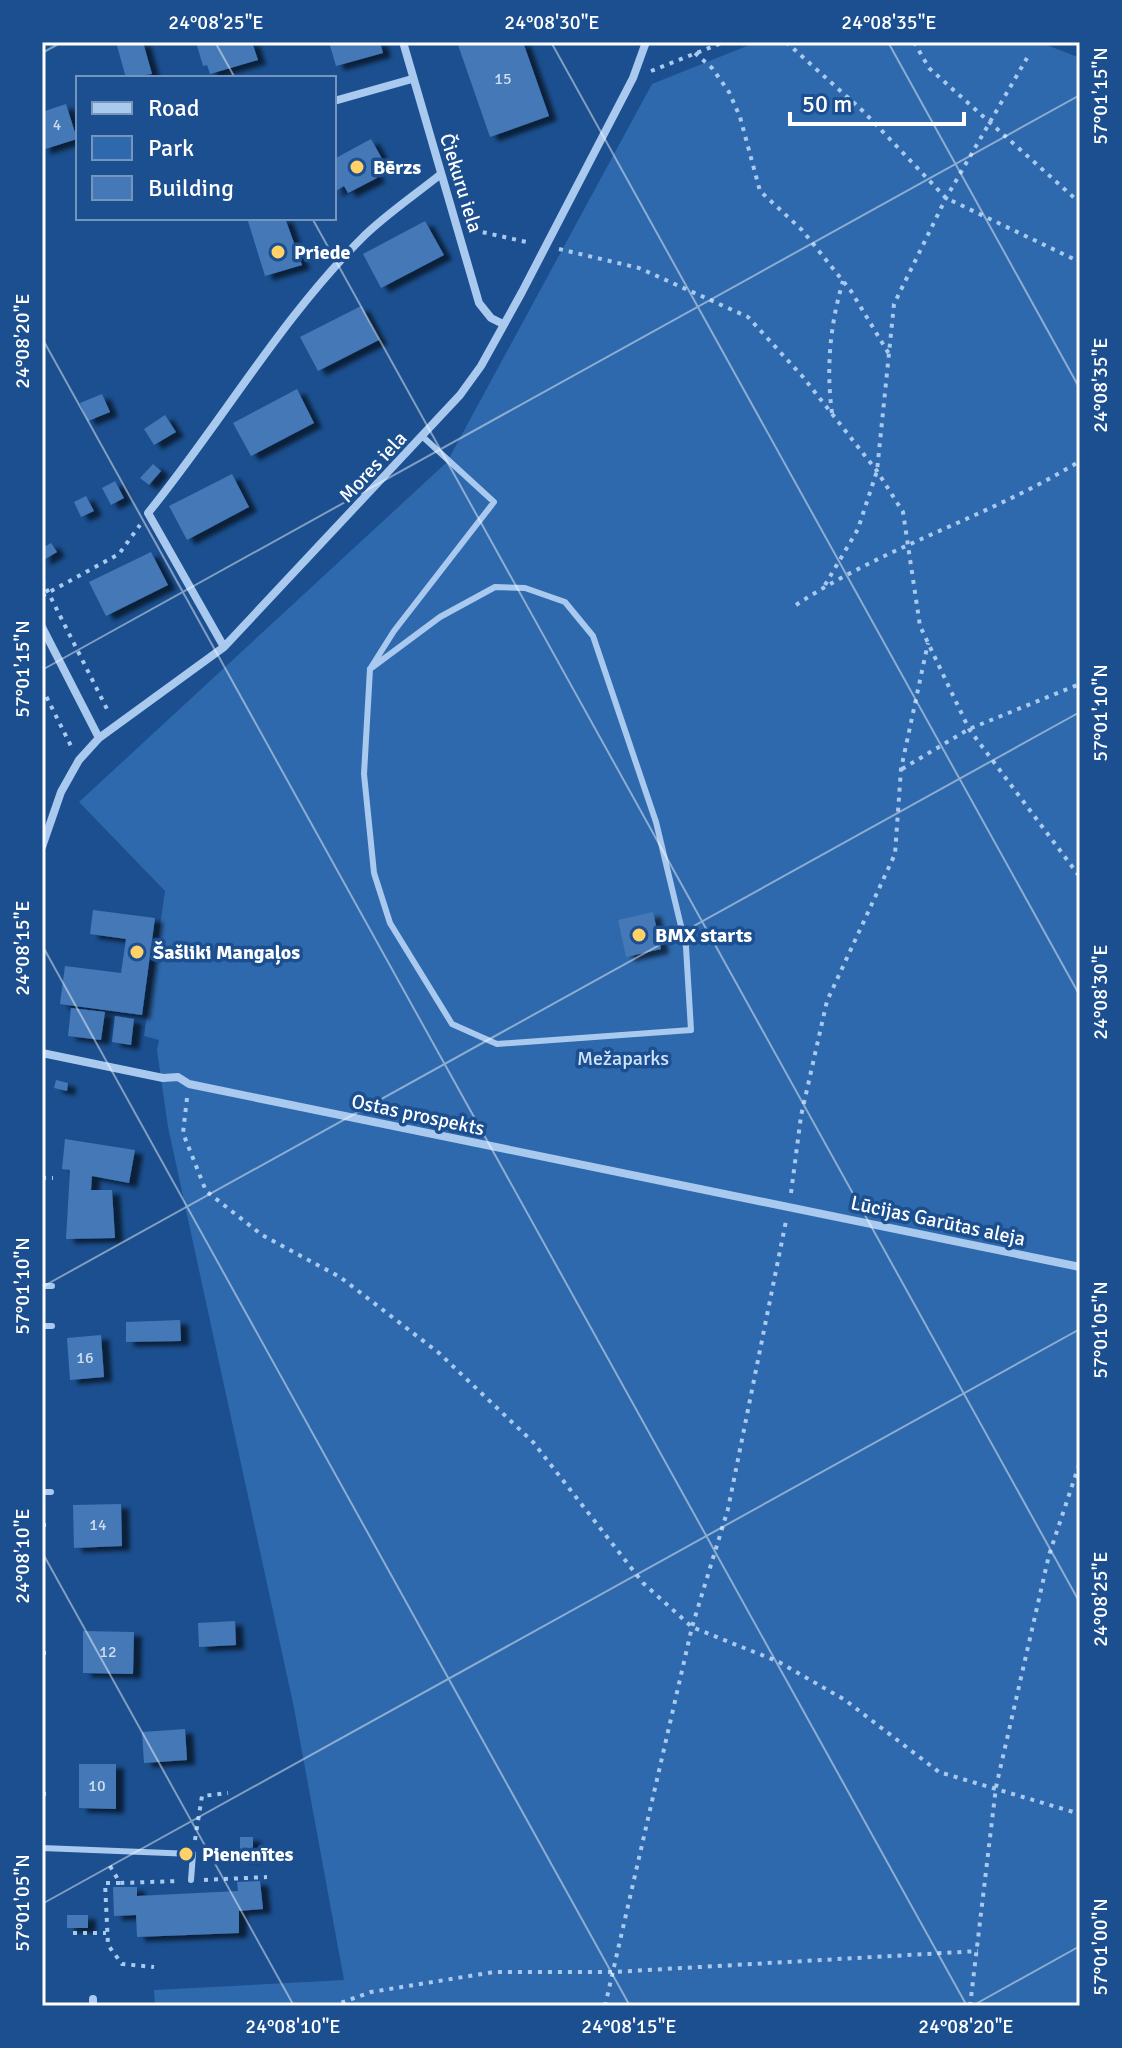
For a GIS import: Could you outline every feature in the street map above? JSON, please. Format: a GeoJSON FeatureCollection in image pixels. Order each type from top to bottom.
{"type":"FeatureCollection","features":[{"type":"Feature","properties":{"kind":"street","name":"Čiekuru iela"},"geometry":{"type":"LineString","coordinates":[[403,42],[479,303],[491,318],[503,324]]}},
{"type":"Feature","properties":{"kind":"street","name":"Mores iela"},"geometry":{"type":"LineString","coordinates":[[42,847],[61,792],[79,760],[99,738],[224,647],[423,437],[481,366],[633,78],[646,42]]}},
{"type":"Feature","properties":{"kind":"street"},"geometry":{"type":"LineString","coordinates":[[336,100],[412,79]]}},
{"type":"Feature","properties":{"kind":"street"},"geometry":{"type":"LineString","coordinates":[[224,647],[148,513],[191,460],[255,364],[365,235],[441,174]]}},
{"type":"Feature","properties":{"kind":"street"},"geometry":{"type":"LineString","coordinates":[[42,627],[99,738]]}},
{"type":"Feature","properties":{"kind":"street","name":"Ostas prospekts"},"geometry":{"type":"LineString","coordinates":[[42,1053],[163,1078],[178,1077],[189,1084],[789,1207]]}},
{"type":"Feature","properties":{"kind":"street","name":"Lūcijas Garūtas aleja"},"geometry":{"type":"LineString","coordinates":[[789,1207],[1080,1267]]}},
{"type":"Feature","properties":{"kind":"lane"},"geometry":{"type":"LineString","coordinates":[[370,669],[440,617],[495,587],[525,588],[565,602],[593,636],[656,822],[686,947],[691,1030],[497,1044],[452,1024],[390,923],[374,873],[364,774],[370,669],[394,631],[494,502],[423,437]]}},
{"type":"Feature","properties":{"kind":"lane"},"geometry":{"type":"LineString","coordinates":[[42,1286],[52,1286]]}},
{"type":"Feature","properties":{"kind":"lane"},"geometry":{"type":"LineString","coordinates":[[42,1326],[52,1326]]}},
{"type":"Feature","properties":{"kind":"lane"},"geometry":{"type":"LineString","coordinates":[[42,1492],[51,1492]]}},
{"type":"Feature","properties":{"kind":"lane"},"geometry":{"type":"LineString","coordinates":[[42,1848],[193,1854],[191,1880]]}},
{"type":"Feature","properties":{"kind":"path"},"geometry":{"type":"LineString","coordinates":[[633,78],[724,42]]}},
{"type":"Feature","properties":{"kind":"path"},"geometry":{"type":"LineString","coordinates":[[786,42],[864,112],[946,198],[1080,262]]}},
{"type":"Feature","properties":{"kind":"path"},"geometry":{"type":"LineString","coordinates":[[914,42],[929,68],[1080,203]]}},
{"type":"Feature","properties":{"kind":"path"},"geometry":{"type":"LineString","coordinates":[[695,53],[712,68],[729,92],[740,117],[760,191],[802,230],[843,281],[866,311],[889,355]]}},
{"type":"Feature","properties":{"kind":"path"},"geometry":{"type":"LineString","coordinates":[[825,585],[858,529],[877,471],[894,304],[988,120],[1027,58]]}},
{"type":"Feature","properties":{"kind":"path"},"geometry":{"type":"LineString","coordinates":[[458,227],[639,268],[748,317],[833,415],[877,471],[903,512],[920,626],[969,729],[1080,877]]}},
{"type":"Feature","properties":{"kind":"path"},"geometry":{"type":"LineString","coordinates":[[833,415],[829,355],[833,313],[843,281]]}},
{"type":"Feature","properties":{"kind":"path"},"geometry":{"type":"LineString","coordinates":[[796,605],[825,585],[908,543],[1034,489],[1080,461]]}},
{"type":"Feature","properties":{"kind":"path"},"geometry":{"type":"LineString","coordinates":[[42,596],[119,554],[148,513]]}},
{"type":"Feature","properties":{"kind":"path"},"geometry":{"type":"LineString","coordinates":[[42,580],[116,726]]}},
{"type":"Feature","properties":{"kind":"path"},"geometry":{"type":"LineString","coordinates":[[605,2006],[692,1627],[728,1509],[789,1207],[801,1116],[827,1001],[895,854],[901,769],[928,643]]}},
{"type":"Feature","properties":{"kind":"path"},"geometry":{"type":"LineString","coordinates":[[901,769],[969,729],[1080,684]]}},
{"type":"Feature","properties":{"kind":"path"},"geometry":{"type":"LineString","coordinates":[[42,688],[79,760]]}},
{"type":"Feature","properties":{"kind":"path"},"geometry":{"type":"LineString","coordinates":[[189,1084],[183,1133],[206,1191],[262,1235],[340,1277],[439,1353],[533,1442],[643,1583],[692,1627],[779,1662],[845,1700],[939,1772],[1080,1814]]}},
{"type":"Feature","properties":{"kind":"path"},"geometry":{"type":"LineString","coordinates":[[42,1178],[53,1178]]}},
{"type":"Feature","properties":{"kind":"path"},"geometry":{"type":"LineString","coordinates":[[970,2006],[996,1787],[1049,1555],[1080,1462]]}},
{"type":"Feature","properties":{"kind":"path"},"geometry":{"type":"LineString","coordinates":[[42,1525],[51,1525]]}},
{"type":"Feature","properties":{"kind":"path"},"geometry":{"type":"LineString","coordinates":[[42,1653],[51,1653]]}},
{"type":"Feature","properties":{"kind":"path"},"geometry":{"type":"LineString","coordinates":[[193,1854],[202,1796],[228,1793]]}},
{"type":"Feature","properties":{"kind":"path"},"geometry":{"type":"LineString","coordinates":[[42,1794],[50,1794]]}},
{"type":"Feature","properties":{"kind":"path"},"geometry":{"type":"LineString","coordinates":[[120,1883],[105,1883],[108,1945],[122,1964],[154,1967]]}},
{"type":"Feature","properties":{"kind":"path"},"geometry":{"type":"LineString","coordinates":[[73,1933],[106,1933]]}},
{"type":"Feature","properties":{"kind":"path"},"geometry":{"type":"LineString","coordinates":[[332,2006],[371,1992],[494,1972],[613,1972],[978,1951]]}},
{"type":"Feature","properties":{"kind":"green space","name":"Mežaparks"},"geometry":{"type":"Polygon","coordinates":[[[757,42],[1039,42],[1080,58],[1080,2006],[155,2006],[154,1990],[344,1980],[294,1708],[168,1127],[157,1050],[159,1040],[144,1036],[165,891],[79,802],[447,462],[652,84],[757,42]]]}},
{"type":"Feature","properties":{"kind":"building"},"geometry":{"type":"Polygon","coordinates":[[[116,42],[143,42],[152,74],[125,76],[116,42]]]}},
{"type":"Feature","properties":{"kind":"building"},"geometry":{"type":"Polygon","coordinates":[[[196,42],[252,42],[258,60],[210,74],[207,65],[203,66],[196,42]]]}},
{"type":"Feature","properties":{"kind":"building"},"geometry":{"type":"Polygon","coordinates":[[[329,42],[380,42],[383,53],[336,66],[329,42]]]}},
{"type":"Feature","properties":{"kind":"building"},"geometry":{"type":"Polygon","coordinates":[[[457,42],[523,42],[549,116],[490,137],[457,42]]]}},
{"type":"Feature","properties":{"kind":"building"},"geometry":{"type":"Polygon","coordinates":[[[66,104],[76,139],[42,150],[42,112],[66,104]]]}},
{"type":"Feature","properties":{"kind":"building","name":"Bērzs"},"geometry":{"type":"Polygon","coordinates":[[[371,139],[385,164],[373,170],[377,178],[348,193],[344,186],[336,191],[336,158],[371,139]]]}},
{"type":"Feature","properties":{"kind":"building","name":"Priede"},"geometry":{"type":"Polygon","coordinates":[[[248,220],[286,220],[302,265],[265,276],[248,220]]]}},
{"type":"Feature","properties":{"kind":"building"},"geometry":{"type":"Polygon","coordinates":[[[425,221],[444,255],[381,288],[363,254],[425,221]]]}},
{"type":"Feature","properties":{"kind":"building"},"geometry":{"type":"Polygon","coordinates":[[[361,306],[379,340],[318,371],[300,337],[361,306]]]}},
{"type":"Feature","properties":{"kind":"building"},"geometry":{"type":"Polygon","coordinates":[[[297,389],[314,423],[251,456],[233,423],[297,389]]]}},
{"type":"Feature","properties":{"kind":"building"},"geometry":{"type":"Polygon","coordinates":[[[102,394],[110,412],[88,421],[80,403],[102,394]]]}},
{"type":"Feature","properties":{"kind":"building"},"geometry":{"type":"Polygon","coordinates":[[[165,415],[176,432],[154,445],[144,429],[165,415]]]}},
{"type":"Feature","properties":{"kind":"building"},"geometry":{"type":"Polygon","coordinates":[[[153,464],[161,471],[149,485],[140,478],[153,464]]]}},
{"type":"Feature","properties":{"kind":"building"},"geometry":{"type":"Polygon","coordinates":[[[232,474],[249,507],[187,540],[169,506],[232,474]]]}},
{"type":"Feature","properties":{"kind":"building"},"geometry":{"type":"Polygon","coordinates":[[[115,481],[124,498],[111,505],[102,488],[115,481]]]}},
{"type":"Feature","properties":{"kind":"building"},"geometry":{"type":"Polygon","coordinates":[[[86,496],[94,511],[81,517],[74,502],[86,496]]]}},
{"type":"Feature","properties":{"kind":"building"},"geometry":{"type":"Polygon","coordinates":[[[51,543],[57,552],[42,561],[42,548],[51,543]]]}},
{"type":"Feature","properties":{"kind":"building"},"geometry":{"type":"Polygon","coordinates":[[[151,552],[168,585],[106,616],[89,582],[151,552]]]}},
{"type":"Feature","properties":{"kind":"building","name":"Šašliki Mangaļos"},"geometry":{"type":"Polygon","coordinates":[[[93,910],[155,918],[142,1015],[60,1004],[65,966],[121,973],[126,939],[90,934],[93,910]]]}},
{"type":"Feature","properties":{"kind":"building","name":"BMX starts"},"geometry":{"type":"Polygon","coordinates":[[[653,912],[661,949],[626,957],[618,920],[653,912]]]}},
{"type":"Feature","properties":{"kind":"building"},"geometry":{"type":"Polygon","coordinates":[[[71,1008],[105,1012],[101,1040],[68,1036],[71,1008]]]}},
{"type":"Feature","properties":{"kind":"building"},"geometry":{"type":"Polygon","coordinates":[[[115,1016],[134,1019],[131,1045],[112,1042],[115,1016]]]}},
{"type":"Feature","properties":{"kind":"building"},"geometry":{"type":"Polygon","coordinates":[[[56,1080],[68,1083],[67,1091],[54,1088],[56,1080]]]}},
{"type":"Feature","properties":{"kind":"building"},"geometry":{"type":"Polygon","coordinates":[[[65,1139],[135,1150],[129,1183],[92,1176],[91,1190],[112,1190],[115,1238],[66,1239],[70,1170],[62,1169],[65,1139]]]}},
{"type":"Feature","properties":{"kind":"building"},"geometry":{"type":"Polygon","coordinates":[[[180,1320],[181,1341],[126,1342],[126,1322],[180,1320]]]}},
{"type":"Feature","properties":{"kind":"building"},"geometry":{"type":"Polygon","coordinates":[[[101,1335],[104,1377],[70,1380],[67,1338],[101,1335]]]}},
{"type":"Feature","properties":{"kind":"building"},"geometry":{"type":"Polygon","coordinates":[[[121,1504],[122,1546],[74,1548],[73,1505],[121,1504]]]}},
{"type":"Feature","properties":{"kind":"building"},"geometry":{"type":"Polygon","coordinates":[[[235,1621],[236,1645],[199,1647],[198,1623],[235,1621]]]}},
{"type":"Feature","properties":{"kind":"building"},"geometry":{"type":"Polygon","coordinates":[[[83,1631],[134,1632],[133,1674],[83,1673],[83,1631]]]}},
{"type":"Feature","properties":{"kind":"building"},"geometry":{"type":"Polygon","coordinates":[[[185,1729],[187,1760],[144,1763],[142,1732],[185,1729]]]}},
{"type":"Feature","properties":{"kind":"building"},"geometry":{"type":"Polygon","coordinates":[[[79,1764],[116,1764],[116,1809],[79,1808],[79,1764]]]}},
{"type":"Feature","properties":{"kind":"building"},"geometry":{"type":"Polygon","coordinates":[[[240,1837],[253,1837],[253,1858],[240,1858],[240,1837]]]}},
{"type":"Feature","properties":{"kind":"building"},"geometry":{"type":"Polygon","coordinates":[[[260,1881],[263,1909],[239,1911],[239,1933],[137,1937],[136,1915],[114,1916],[113,1887],[137,1887],[137,1896],[238,1891],[237,1882],[260,1881]]]}},
{"type":"Feature","properties":{"kind":"building"},"geometry":{"type":"Polygon","coordinates":[[[67,1915],[88,1915],[88,1928],[67,1928],[67,1915]]]}},
{"type":"Feature","properties":{"kind":"place","name":"Bērzs"},"geometry":{"type":"Point","coordinates":[357,167]}},
{"type":"Feature","properties":{"kind":"place","name":"Priede"},"geometry":{"type":"Point","coordinates":[278,252]}},
{"type":"Feature","properties":{"kind":"place","name":"BMX starts"},"geometry":{"type":"Point","coordinates":[639,935]}},
{"type":"Feature","properties":{"kind":"place","name":"Šašliki Mangaļos"},"geometry":{"type":"Point","coordinates":[137,952]}},
{"type":"Feature","properties":{"kind":"place","name":"Pienenītes"},"geometry":{"type":"Point","coordinates":[186,1854]}}]}
